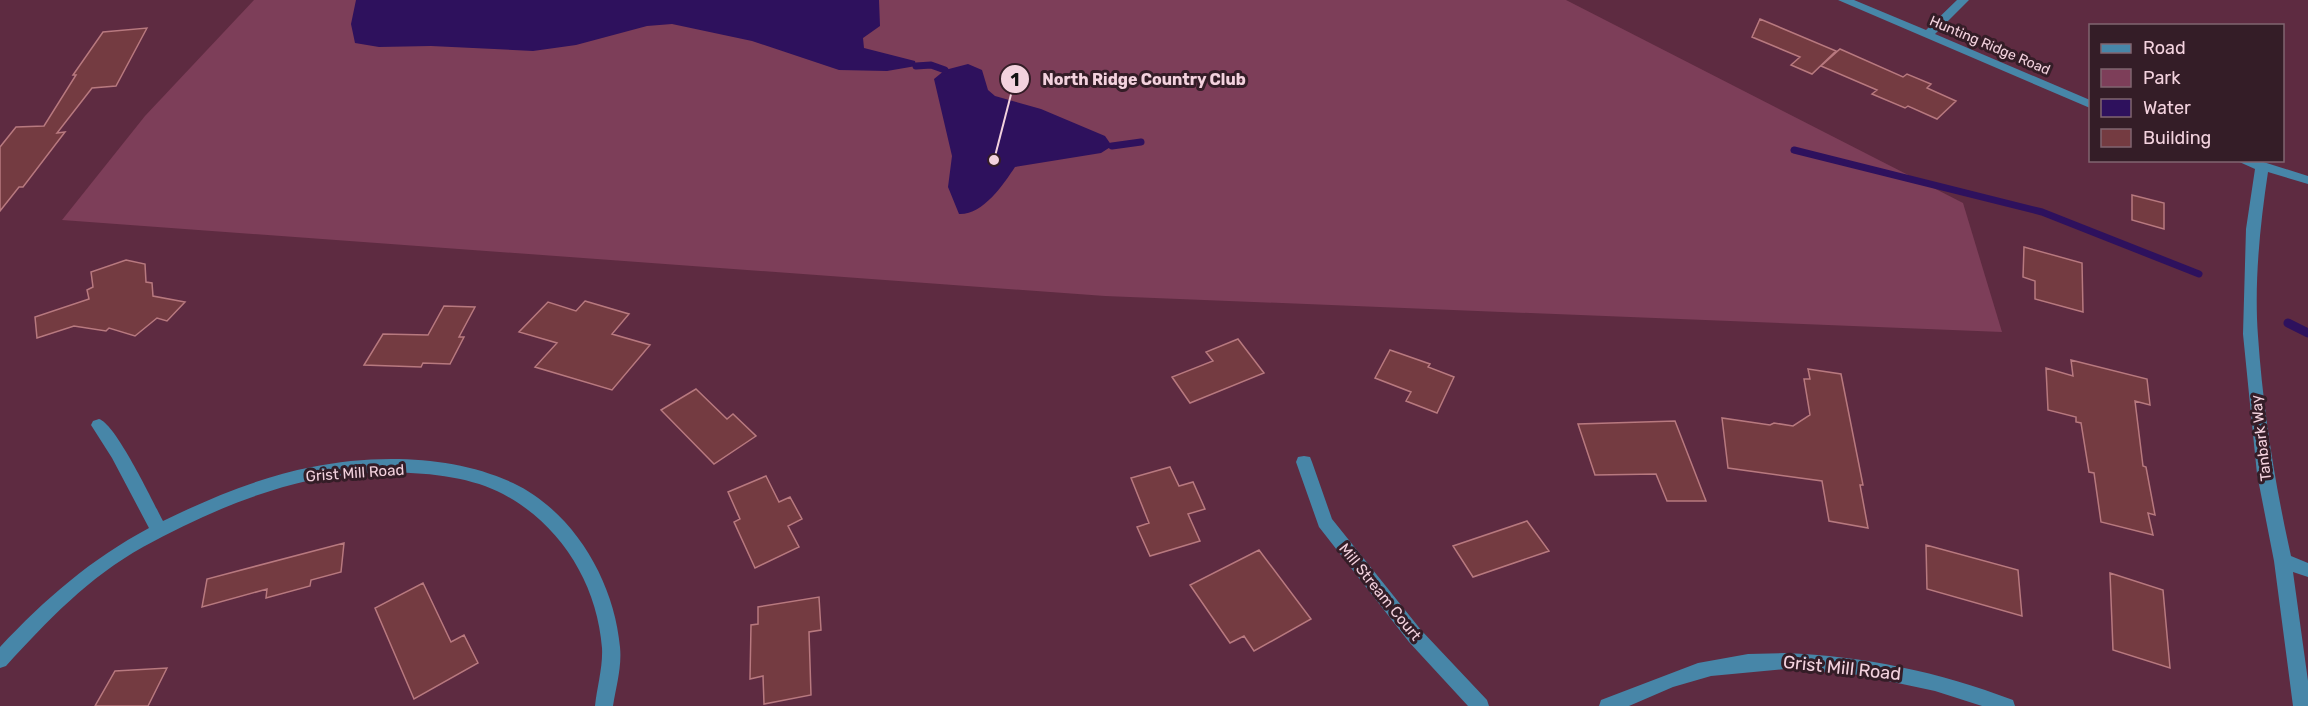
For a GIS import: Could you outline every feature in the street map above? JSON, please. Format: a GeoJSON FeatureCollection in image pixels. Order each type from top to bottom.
{"type":"FeatureCollection","features":[{"type":"Feature","properties":{"kind":"street","name":"Hunting Ridge Road"},"geometry":{"type":"LineString","coordinates":[[1844,0],[2089,103]]}},
{"type":"Feature","properties":{"kind":"street"},"geometry":{"type":"LineString","coordinates":[[1928,35],[1963,0]]}},
{"type":"Feature","properties":{"kind":"street"},"geometry":{"type":"LineString","coordinates":[[2247,162],[2308,180]]}},
{"type":"Feature","properties":{"kind":"street","name":"Tanbark Way"},"geometry":{"type":"LineString","coordinates":[[2262,167],[2253,229],[2250,334],[2265,474],[2283,561],[2302,706]]}},
{"type":"Feature","properties":{"kind":"street"},"geometry":{"type":"LineString","coordinates":[[99,425],[118,453],[159,530]]}},
{"type":"Feature","properties":{"kind":"street","name":"Mill Stream Court"},"geometry":{"type":"LineString","coordinates":[[1304,462],[1325,522],[1415,636],[1480,706]]}},
{"type":"Feature","properties":{"kind":"street","name":"Grist Mill Road"},"geometry":{"type":"LineString","coordinates":[[0,660],[34,623],[104,563],[159,530],[269,485],[315,473],[376,468],[432,469],[482,478],[521,496],[559,527],[588,565],[604,604],[611,649],[604,706]]}},
{"type":"Feature","properties":{"kind":"street"},"geometry":{"type":"LineString","coordinates":[[2283,561],[2308,570]]}},
{"type":"Feature","properties":{"kind":"street","name":"Grist Mill Road"},"geometry":{"type":"LineString","coordinates":[[1608,706],[1656,686],[1710,668],[1774,661],[1842,665],[1911,676],[2006,706]]}},
{"type":"Feature","properties":{"kind":"green space"},"geometry":{"type":"Polygon","coordinates":[[[254,0],[1566,0],[1963,203],[2002,332],[1105,296],[62,220],[145,116],[254,0]]]}},
{"type":"Feature","properties":{"kind":"water"},"geometry":{"type":"Polygon","coordinates":[[[356,0],[879,0],[880,26],[863,38],[864,48],[915,61],[916,66],[887,71],[839,70],[752,41],[672,24],[647,26],[576,45],[533,51],[431,46],[379,47],[355,43],[351,24],[356,0]]]}},
{"type":"Feature","properties":{"kind":"water"},"geometry":{"type":"Polygon","coordinates":[[[968,64],[982,70],[988,90],[995,96],[1041,109],[1105,136],[1112,146],[1101,153],[1015,167],[984,204],[976,210],[959,214],[948,187],[952,156],[934,79],[945,70],[968,64]]]}},
{"type":"Feature","properties":{"kind":"building"},"geometry":{"type":"Polygon","coordinates":[[[1760,19],[1836,51],[1812,74],[1791,65],[1800,57],[1752,37],[1760,19]]]}},
{"type":"Feature","properties":{"kind":"building"},"geometry":{"type":"Polygon","coordinates":[[[147,28],[116,86],[92,88],[57,133],[65,132],[23,187],[19,187],[0,211],[0,147],[16,127],[44,126],[76,75],[73,75],[103,32],[147,28]]]}},
{"type":"Feature","properties":{"kind":"building"},"geometry":{"type":"Polygon","coordinates":[[[1840,49],[1903,77],[1907,74],[1931,84],[1927,88],[1956,101],[1937,119],[1872,94],[1877,90],[1821,66],[1840,49]]]}},
{"type":"Feature","properties":{"kind":"building"},"geometry":{"type":"Polygon","coordinates":[[[2132,195],[2164,203],[2164,229],[2132,220],[2132,195]]]}},
{"type":"Feature","properties":{"kind":"building"},"geometry":{"type":"Polygon","coordinates":[[[2024,247],[2082,263],[2083,312],[2035,299],[2035,281],[2023,277],[2024,247]]]}},
{"type":"Feature","properties":{"kind":"building"},"geometry":{"type":"Polygon","coordinates":[[[126,260],[145,264],[146,282],[152,283],[153,296],[185,302],[167,321],[157,318],[135,336],[109,328],[106,331],[74,326],[37,338],[35,317],[89,299],[87,290],[93,287],[91,272],[126,260]]]}},
{"type":"Feature","properties":{"kind":"building"},"geometry":{"type":"Polygon","coordinates":[[[585,301],[629,314],[612,334],[650,345],[612,390],[535,367],[557,343],[519,332],[548,302],[576,311],[585,301]]]}},
{"type":"Feature","properties":{"kind":"building"},"geometry":{"type":"Polygon","coordinates":[[[444,306],[475,307],[459,337],[464,337],[450,364],[423,363],[421,367],[364,365],[383,334],[428,335],[444,306]]]}},
{"type":"Feature","properties":{"kind":"building"},"geometry":{"type":"Polygon","coordinates":[[[1238,339],[1264,373],[1190,403],[1172,377],[1213,361],[1206,352],[1238,339]]]}},
{"type":"Feature","properties":{"kind":"building"},"geometry":{"type":"Polygon","coordinates":[[[1390,350],[1430,364],[1428,367],[1454,377],[1437,413],[1406,401],[1411,392],[1375,378],[1390,350]]]}},
{"type":"Feature","properties":{"kind":"building"},"geometry":{"type":"Polygon","coordinates":[[[2071,360],[2147,379],[2150,405],[2135,401],[2143,466],[2146,467],[2155,515],[2148,513],[2153,535],[2101,522],[2094,473],[2089,472],[2081,423],[2076,422],[2076,417],[2048,410],[2046,368],[2073,376],[2071,360]]]}},
{"type":"Feature","properties":{"kind":"building"},"geometry":{"type":"Polygon","coordinates":[[[1808,369],[1841,374],[1863,485],[1860,485],[1868,528],[1829,521],[1822,481],[1728,468],[1722,418],[1793,426],[1810,415],[1804,379],[1810,379],[1808,369]]]}},
{"type":"Feature","properties":{"kind":"building"},"geometry":{"type":"Polygon","coordinates":[[[696,389],[727,419],[733,414],[756,436],[714,464],[661,410],[696,389]]]}},
{"type":"Feature","properties":{"kind":"building"},"geometry":{"type":"Polygon","coordinates":[[[1675,421],[1706,501],[1667,501],[1656,474],[1595,475],[1578,424],[1675,421]]]}},
{"type":"Feature","properties":{"kind":"building"},"geometry":{"type":"Polygon","coordinates":[[[1170,467],[1179,486],[1193,482],[1205,509],[1188,514],[1200,541],[1150,556],[1137,527],[1149,523],[1131,478],[1170,467]]]}},
{"type":"Feature","properties":{"kind":"building"},"geometry":{"type":"Polygon","coordinates":[[[766,476],[779,502],[790,497],[802,519],[788,526],[799,547],[755,568],[734,522],[740,519],[728,492],[766,476]]]}},
{"type":"Feature","properties":{"kind":"building"},"geometry":{"type":"Polygon","coordinates":[[[1527,521],[1549,551],[1473,577],[1453,546],[1527,521]]]}},
{"type":"Feature","properties":{"kind":"building"},"geometry":{"type":"Polygon","coordinates":[[[344,543],[341,572],[311,580],[310,586],[266,598],[267,589],[202,607],[207,579],[344,543]]]}},
{"type":"Feature","properties":{"kind":"building"},"geometry":{"type":"Polygon","coordinates":[[[1926,545],[2018,570],[2022,616],[1927,589],[1926,545]]]}},
{"type":"Feature","properties":{"kind":"building"},"geometry":{"type":"Polygon","coordinates":[[[1259,550],[1311,619],[1254,651],[1244,636],[1230,643],[1190,585],[1259,550]]]}},
{"type":"Feature","properties":{"kind":"building"},"geometry":{"type":"Polygon","coordinates":[[[2110,573],[2163,590],[2170,668],[2113,650],[2110,573]]]}},
{"type":"Feature","properties":{"kind":"building"},"geometry":{"type":"Polygon","coordinates":[[[423,583],[451,642],[464,635],[478,663],[414,699],[375,608],[423,583]]]}},
{"type":"Feature","properties":{"kind":"building"},"geometry":{"type":"Polygon","coordinates":[[[819,597],[821,630],[809,632],[811,695],[764,704],[763,676],[750,679],[751,625],[758,624],[758,607],[819,597]]]}},
{"type":"Feature","properties":{"kind":"building"},"geometry":{"type":"Polygon","coordinates":[[[167,668],[148,706],[95,706],[115,671],[167,668]]]}},
{"type":"Feature","properties":{"kind":"waterway"},"geometry":{"type":"LineString","coordinates":[[916,66],[931,65],[945,70]]}},
{"type":"Feature","properties":{"kind":"waterway"},"geometry":{"type":"LineString","coordinates":[[1112,146],[1141,142]]}},
{"type":"Feature","properties":{"kind":"waterway"},"geometry":{"type":"LineString","coordinates":[[1794,150],[2042,212],[2199,274]]}},
{"type":"Feature","properties":{"kind":"waterway"},"geometry":{"type":"LineString","coordinates":[[2288,323],[2308,333]]}},
{"type":"Feature","properties":{"kind":"place","name":"North Ridge Country Club"},"geometry":{"type":"Point","coordinates":[994,160]}}]}
